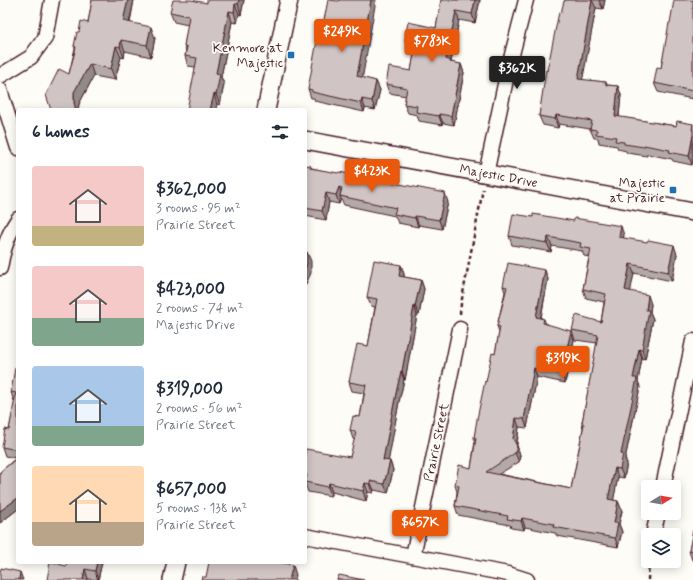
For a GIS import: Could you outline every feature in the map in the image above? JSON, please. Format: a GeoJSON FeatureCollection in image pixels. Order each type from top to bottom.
{"type":"FeatureCollection","features":[{"type":"Feature","properties":{"kind":"street"},"geometry":{"type":"LineString","coordinates":[[0,76],[31,57],[45,38],[52,0]]}},
{"type":"Feature","properties":{"kind":"street"},"geometry":{"type":"LineString","coordinates":[[266,108],[289,0]]}},
{"type":"Feature","properties":{"kind":"street"},"geometry":{"type":"LineString","coordinates":[[486,174],[508,70],[526,0]]}},
{"type":"Feature","properties":{"kind":"street"},"geometry":{"type":"LineString","coordinates":[[0,90],[16,142]]}},
{"type":"Feature","properties":{"kind":"street","name":"Majestic Drive"},"geometry":{"type":"LineString","coordinates":[[307,140],[693,212]]}},
{"type":"Feature","properties":{"kind":"street"},"geometry":{"type":"LineString","coordinates":[[0,268],[3,253],[12,227],[16,222]]}},
{"type":"Feature","properties":{"kind":"street","name":"Prairie Street"},"geometry":{"type":"LineString","coordinates":[[413,556],[460,329]]}},
{"type":"Feature","properties":{"kind":"street"},"geometry":{"type":"LineString","coordinates":[[664,480],[693,341]]}},
{"type":"Feature","properties":{"kind":"street"},"geometry":{"type":"LineString","coordinates":[[307,536],[508,574],[527,580]]}},
{"type":"Feature","properties":{"kind":"street"},"geometry":{"type":"LineString","coordinates":[[172,580],[176,564]]}},
{"type":"Feature","properties":{"kind":"path"},"geometry":{"type":"LineString","coordinates":[[460,329],[461,304],[486,174]]}},
{"type":"Feature","properties":{"kind":"path"},"geometry":{"type":"LineString","coordinates":[[648,580],[649,568]]}},
{"type":"Feature","properties":{"kind":"building"},"geometry":{"type":"Polygon","coordinates":[[[92,0],[128,0],[123,21],[151,27],[147,45],[121,40],[120,47],[116,46],[111,69],[90,64],[74,92],[75,108],[50,108],[46,95],[59,69],[69,74],[76,47],[74,46],[77,32],[79,32],[81,21],[88,23],[92,0]]]}},
{"type":"Feature","properties":{"kind":"building"},"geometry":{"type":"Polygon","coordinates":[[[173,0],[191,0],[207,3],[207,0],[239,0],[238,4],[235,4],[234,12],[229,11],[216,73],[220,74],[216,95],[214,94],[210,108],[187,108],[197,58],[185,56],[187,47],[184,46],[189,16],[170,12],[173,0]]]}},
{"type":"Feature","properties":{"kind":"building"},"geometry":{"type":"Polygon","coordinates":[[[328,0],[371,0],[357,76],[376,81],[372,101],[362,99],[361,103],[312,92],[312,90],[308,89],[318,35],[321,35],[328,0]]]}},
{"type":"Feature","properties":{"kind":"building"},"geometry":{"type":"Polygon","coordinates":[[[441,0],[475,0],[472,14],[456,11],[446,59],[450,60],[450,62],[461,64],[451,116],[439,114],[439,116],[416,112],[417,106],[404,104],[407,88],[386,84],[389,67],[411,71],[416,42],[405,40],[408,22],[436,28],[441,0]]]}},
{"type":"Feature","properties":{"kind":"building"},"geometry":{"type":"Polygon","coordinates":[[[565,0],[592,0],[578,79],[606,82],[606,85],[618,86],[615,116],[676,126],[677,121],[693,124],[693,135],[689,156],[669,152],[670,150],[644,145],[644,147],[624,144],[624,142],[615,141],[616,137],[596,134],[597,130],[590,129],[592,121],[556,115],[555,119],[539,116],[546,70],[547,71],[559,12],[561,13],[565,0]]]}},
{"type":"Feature","properties":{"kind":"building"},"geometry":{"type":"Polygon","coordinates":[[[674,0],[693,0],[693,91],[654,83],[657,67],[661,68],[674,0]]]}},
{"type":"Feature","properties":{"kind":"building"},"geometry":{"type":"Polygon","coordinates":[[[307,165],[311,166],[310,168],[339,172],[445,193],[439,220],[394,214],[396,208],[340,196],[342,188],[339,187],[336,195],[326,193],[322,211],[307,208],[307,165]]]}},
{"type":"Feature","properties":{"kind":"building"},"geometry":{"type":"Polygon","coordinates":[[[513,214],[533,217],[533,214],[574,221],[574,218],[621,226],[619,237],[647,242],[648,240],[674,245],[668,272],[630,264],[625,290],[648,295],[646,310],[649,310],[642,350],[639,349],[633,378],[637,378],[621,454],[623,454],[620,469],[615,468],[608,499],[618,501],[614,523],[618,523],[615,538],[553,527],[554,524],[522,518],[521,521],[507,519],[508,516],[455,506],[459,486],[455,485],[459,465],[471,468],[476,438],[474,438],[477,419],[492,353],[495,354],[500,327],[497,326],[507,287],[503,286],[508,263],[545,270],[536,317],[544,319],[543,323],[571,331],[561,374],[534,368],[524,419],[516,418],[513,439],[517,446],[515,453],[486,472],[571,489],[584,424],[582,423],[598,335],[572,330],[576,315],[601,322],[606,294],[583,289],[591,249],[580,247],[581,243],[548,237],[547,243],[509,236],[513,214]]]}},
{"type":"Feature","properties":{"kind":"building"},"geometry":{"type":"Polygon","coordinates":[[[374,260],[401,265],[399,276],[421,280],[414,306],[383,460],[390,461],[384,484],[370,481],[370,484],[365,483],[363,491],[329,483],[328,487],[307,482],[307,449],[350,457],[356,432],[350,430],[353,416],[360,417],[366,385],[349,382],[357,344],[368,346],[377,299],[367,297],[374,260]]]}},
{"type":"Feature","properties":{"kind":"building"},"geometry":{"type":"Polygon","coordinates":[[[15,368],[16,393],[11,392],[15,368]]]}},
{"type":"Feature","properties":{"kind":"building"},"geometry":{"type":"Polygon","coordinates":[[[16,393],[16,450],[2,447],[5,429],[9,430],[16,393]]]}},
{"type":"Feature","properties":{"kind":"building"},"geometry":{"type":"Polygon","coordinates":[[[16,459],[16,499],[0,511],[0,472],[16,459]]]}},
{"type":"Feature","properties":{"kind":"building"},"geometry":{"type":"Polygon","coordinates":[[[693,530],[693,552],[689,551],[693,530]]]}},
{"type":"Feature","properties":{"kind":"building"},"geometry":{"type":"Polygon","coordinates":[[[50,564],[66,566],[66,564],[97,564],[95,571],[85,569],[83,580],[47,580],[50,564]]]}},
{"type":"Feature","properties":{"kind":"building"},"geometry":{"type":"Polygon","coordinates":[[[209,564],[293,565],[289,580],[201,580],[202,577],[206,577],[209,564]]]}},
{"type":"Feature","properties":{"kind":"building"},"geometry":{"type":"Polygon","coordinates":[[[1,568],[20,572],[19,580],[0,580],[1,568]]]}},
{"type":"Feature","properties":{"kind":"building"},"geometry":{"type":"Polygon","coordinates":[[[339,575],[364,580],[337,580],[339,575]]]}},
{"type":"Feature","properties":{"kind":"place","name":"Kenmore at Majestic"},"geometry":{"type":"Point","coordinates":[291,55]}},
{"type":"Feature","properties":{"kind":"place","name":"Majestic at Prairie"},"geometry":{"type":"Point","coordinates":[673,190]}}]}
